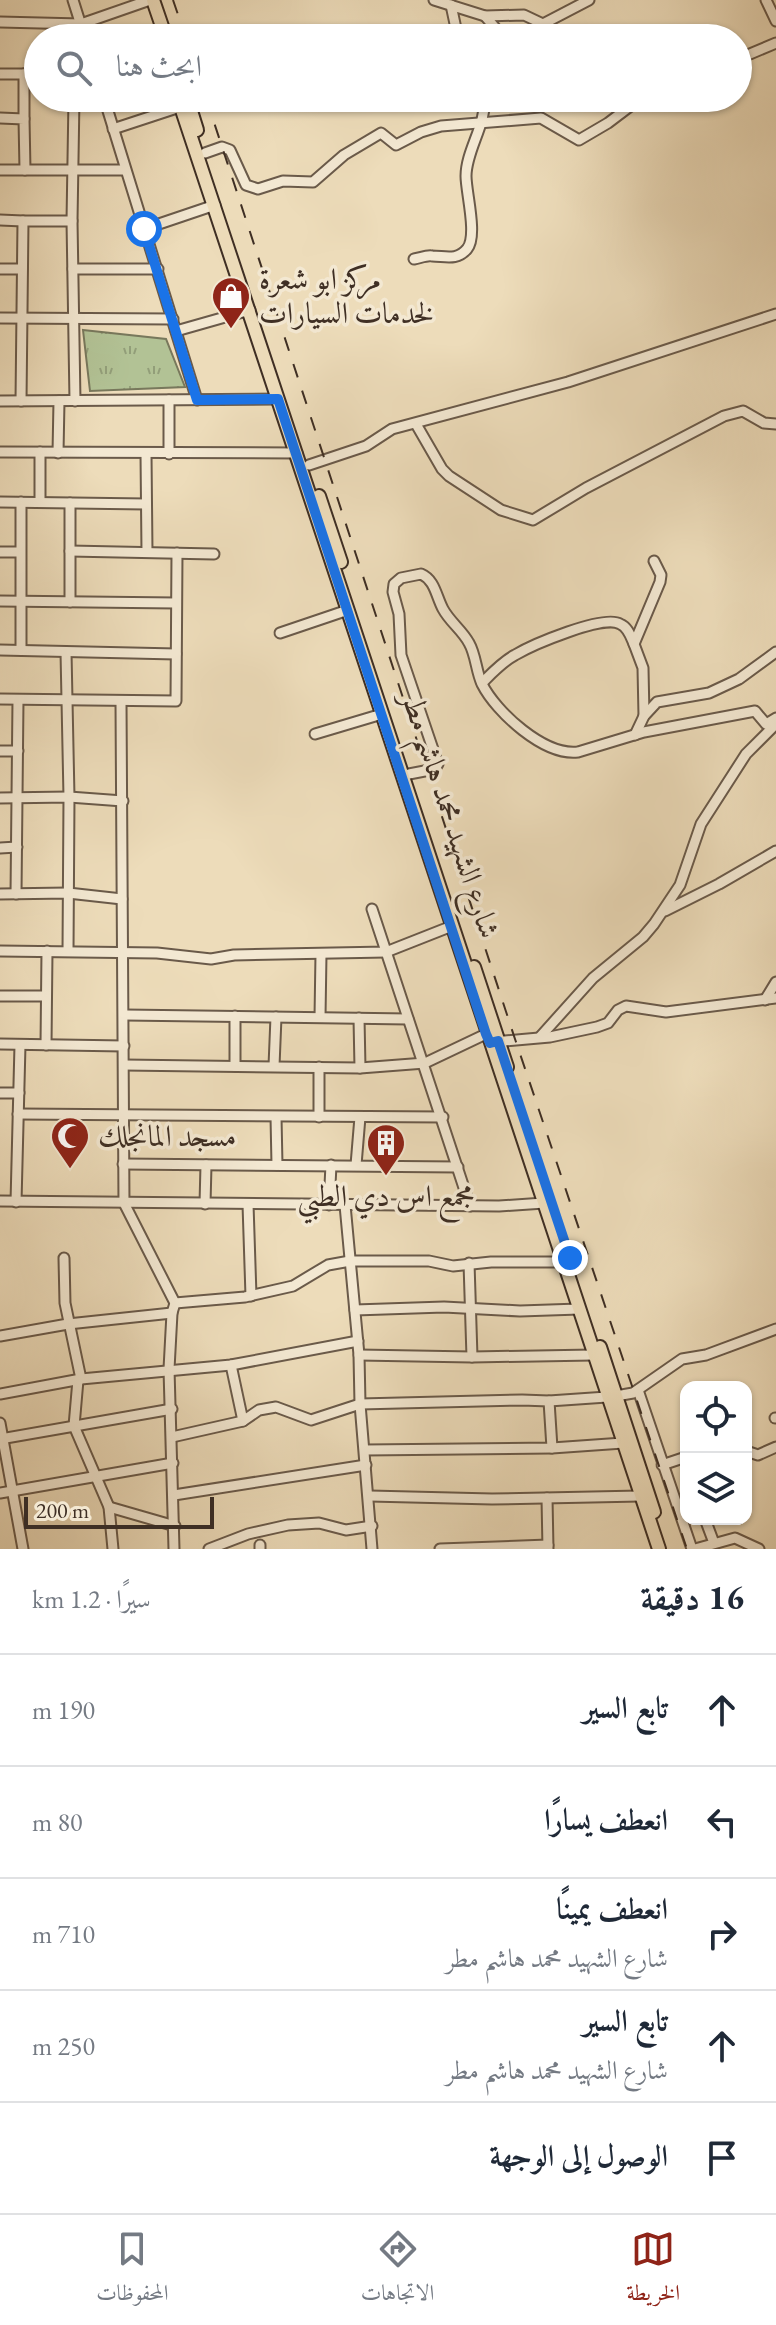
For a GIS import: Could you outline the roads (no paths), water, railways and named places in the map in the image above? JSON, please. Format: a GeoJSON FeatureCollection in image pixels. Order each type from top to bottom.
{"type":"FeatureCollection","features":[{"type":"Feature","properties":{"kind":"main road"},"geometry":{"type":"LineString","coordinates":[[149,0],[155,24]]}},
{"type":"Feature","properties":{"kind":"main road"},"geometry":{"type":"LineString","coordinates":[[149,0],[160,24]]}},
{"type":"Feature","properties":{"kind":"main road","name":"شارع الشهيد محمد هاشم مطر"},"geometry":{"type":"LineString","coordinates":[[187,112],[278,399],[452,926],[636,1470],[667,1549]]}},
{"type":"Feature","properties":{"kind":"main road","name":"شارع الشهيد محمد هاشم مطر"},"geometry":{"type":"LineString","coordinates":[[188,112],[205,153],[309,465],[593,1355],[611,1397],[623,1443],[636,1470],[640,1496],[659,1549]]}},
{"type":"Feature","properties":{"kind":"street"},"geometry":{"type":"LineString","coordinates":[[73,0],[80,23]]}},
{"type":"Feature","properties":{"kind":"street"},"geometry":{"type":"LineString","coordinates":[[0,22],[80,23],[149,0]]}},
{"type":"Feature","properties":{"kind":"street"},"geometry":{"type":"LineString","coordinates":[[434,0],[485,16],[524,15],[543,24],[589,0]]}},
{"type":"Feature","properties":{"kind":"street"},"geometry":{"type":"LineString","coordinates":[[766,0],[776,21]]}},
{"type":"Feature","properties":{"kind":"street"},"geometry":{"type":"LineString","coordinates":[[451,5],[455,24]]}},
{"type":"Feature","properties":{"kind":"street"},"geometry":{"type":"LineString","coordinates":[[485,16],[492,24]]}},
{"type":"Feature","properties":{"kind":"street"},"geometry":{"type":"LineString","coordinates":[[752,53],[776,43]]}},
{"type":"Feature","properties":{"kind":"street"},"geometry":{"type":"LineString","coordinates":[[0,74],[24,74],[25,170]]}},
{"type":"Feature","properties":{"kind":"street"},"geometry":{"type":"LineString","coordinates":[[74,112],[75,401]]}},
{"type":"Feature","properties":{"kind":"street"},"geometry":{"type":"LineString","coordinates":[[108,112],[197,400]]}},
{"type":"Feature","properties":{"kind":"street"},"geometry":{"type":"LineString","coordinates":[[113,129],[156,112]]}},
{"type":"Feature","properties":{"kind":"street"},"geometry":{"type":"LineString","coordinates":[[414,259],[433,255],[456,257],[466,251],[470,244],[471,210],[466,172],[484,112]]}},
{"type":"Feature","properties":{"kind":"street"},"geometry":{"type":"LineString","coordinates":[[205,153],[222,147],[230,150],[244,182],[258,189],[283,181],[309,183],[318,180],[344,155],[381,133],[396,145],[441,126],[541,118],[579,140],[622,112]]}},
{"type":"Feature","properties":{"kind":"street"},"geometry":{"type":"LineString","coordinates":[[0,118],[24,119]]}},
{"type":"Feature","properties":{"kind":"street"},"geometry":{"type":"LineString","coordinates":[[0,170],[125,170]]}},
{"type":"Feature","properties":{"kind":"street"},"geometry":{"type":"LineString","coordinates":[[144,229],[215,205]]}},
{"type":"Feature","properties":{"kind":"street"},"geometry":{"type":"LineString","coordinates":[[0,220],[72,221]]}},
{"type":"Feature","properties":{"kind":"street"},"geometry":{"type":"LineString","coordinates":[[21,401],[23,221]]}},
{"type":"Feature","properties":{"kind":"street"},"geometry":{"type":"LineString","coordinates":[[0,269],[22,269]]}},
{"type":"Feature","properties":{"kind":"street"},"geometry":{"type":"LineString","coordinates":[[73,269],[158,269]]}},
{"type":"Feature","properties":{"kind":"street"},"geometry":{"type":"LineString","coordinates":[[176,331],[250,310]]}},
{"type":"Feature","properties":{"kind":"street"},"geometry":{"type":"LineString","coordinates":[[309,465],[366,446],[392,429],[568,382],[776,314]]}},
{"type":"Feature","properties":{"kind":"street"},"geometry":{"type":"LineString","coordinates":[[0,318],[173,319]]}},
{"type":"Feature","properties":{"kind":"street"},"geometry":{"type":"LineString","coordinates":[[0,401],[278,399]]}},
{"type":"Feature","properties":{"kind":"street"},"geometry":{"type":"LineString","coordinates":[[169,400],[169,454]]}},
{"type":"Feature","properties":{"kind":"street"},"geometry":{"type":"LineString","coordinates":[[58,453],[59,401]]}},
{"type":"Feature","properties":{"kind":"street"},"geometry":{"type":"LineString","coordinates":[[416,424],[449,476],[501,510],[533,520],[586,488],[724,416],[743,411],[764,423],[776,424]]}},
{"type":"Feature","properties":{"kind":"street"},"geometry":{"type":"LineString","coordinates":[[0,452],[297,453]]}},
{"type":"Feature","properties":{"kind":"street"},"geometry":{"type":"LineString","coordinates":[[40,452],[40,502]]}},
{"type":"Feature","properties":{"kind":"street"},"geometry":{"type":"LineString","coordinates":[[146,454],[147,552]]}},
{"type":"Feature","properties":{"kind":"street"},"geometry":{"type":"LineString","coordinates":[[0,502],[146,504]]}},
{"type":"Feature","properties":{"kind":"street"},"geometry":{"type":"LineString","coordinates":[[21,502],[21,650]]}},
{"type":"Feature","properties":{"kind":"street"},"geometry":{"type":"LineString","coordinates":[[70,503],[70,602]]}},
{"type":"Feature","properties":{"kind":"street"},"geometry":{"type":"LineString","coordinates":[[70,551],[214,554]]}},
{"type":"Feature","properties":{"kind":"street"},"geometry":{"type":"LineString","coordinates":[[0,552],[20,552]]}},
{"type":"Feature","properties":{"kind":"street"},"geometry":{"type":"LineString","coordinates":[[0,699],[176,701],[177,553]]}},
{"type":"Feature","properties":{"kind":"street"},"geometry":{"type":"LineString","coordinates":[[634,644],[660,582],[661,575],[654,561]]}},
{"type":"Feature","properties":{"kind":"street"},"geometry":{"type":"LineString","coordinates":[[409,774],[435,769],[438,764],[401,655],[399,614],[393,592],[397,581],[421,574],[430,579],[446,613],[470,644],[482,683],[503,713],[529,733],[561,751],[578,752],[635,735],[755,711],[766,724],[776,718]]}},
{"type":"Feature","properties":{"kind":"street"},"geometry":{"type":"LineString","coordinates":[[0,601],[176,603]]}},
{"type":"Feature","properties":{"kind":"street"},"geometry":{"type":"LineString","coordinates":[[280,633],[348,610]]}},
{"type":"Feature","properties":{"kind":"street"},"geometry":{"type":"LineString","coordinates":[[482,683],[505,662],[523,651],[601,623],[615,622],[622,624],[643,668],[644,716]]}},
{"type":"Feature","properties":{"kind":"street"},"geometry":{"type":"LineString","coordinates":[[0,650],[176,654]]}},
{"type":"Feature","properties":{"kind":"street"},"geometry":{"type":"LineString","coordinates":[[66,652],[68,951]]}},
{"type":"Feature","properties":{"kind":"street"},"geometry":{"type":"LineString","coordinates":[[635,735],[644,716],[657,702],[702,695],[739,679],[776,652]]}},
{"type":"Feature","properties":{"kind":"street"},"geometry":{"type":"LineString","coordinates":[[16,894],[18,700]]}},
{"type":"Feature","properties":{"kind":"street"},"geometry":{"type":"LineString","coordinates":[[121,702],[124,1203],[174,1308],[169,1369],[174,1549]]}},
{"type":"Feature","properties":{"kind":"street"},"geometry":{"type":"LineString","coordinates":[[315,734],[382,714]]}},
{"type":"Feature","properties":{"kind":"street"},"geometry":{"type":"LineString","coordinates":[[540,1037],[593,978],[643,937],[662,913],[680,885],[701,824],[746,754],[776,724]]}},
{"type":"Feature","properties":{"kind":"street"},"geometry":{"type":"LineString","coordinates":[[0,751],[18,751]]}},
{"type":"Feature","properties":{"kind":"street"},"geometry":{"type":"LineString","coordinates":[[0,798],[69,797],[123,801]]}},
{"type":"Feature","properties":{"kind":"street"},"geometry":{"type":"LineString","coordinates":[[0,848],[17,847]]}},
{"type":"Feature","properties":{"kind":"street"},"geometry":{"type":"LineString","coordinates":[[662,913],[776,851]]}},
{"type":"Feature","properties":{"kind":"street"},"geometry":{"type":"LineString","coordinates":[[0,894],[68,893],[122,899]]}},
{"type":"Feature","properties":{"kind":"street"},"geometry":{"type":"LineString","coordinates":[[372,909],[470,1206]]}},
{"type":"Feature","properties":{"kind":"street"},"geometry":{"type":"LineString","coordinates":[[0,951],[173,953],[211,959],[234,955],[386,952],[452,926]]}},
{"type":"Feature","properties":{"kind":"street"},"geometry":{"type":"LineString","coordinates":[[46,1045],[47,951]]}},
{"type":"Feature","properties":{"kind":"street"},"geometry":{"type":"LineString","coordinates":[[320,1017],[321,954]]}},
{"type":"Feature","properties":{"kind":"street"},"geometry":{"type":"LineString","coordinates":[[124,1065],[360,1068],[425,1063],[491,1039],[540,1037],[597,1027],[608,1023],[620,1008],[626,1006],[675,1011],[771,999],[776,982]]}},
{"type":"Feature","properties":{"kind":"street"},"geometry":{"type":"LineString","coordinates":[[0,996],[46,996]]}},
{"type":"Feature","properties":{"kind":"street"},"geometry":{"type":"LineString","coordinates":[[125,1015],[408,1019]]}},
{"type":"Feature","properties":{"kind":"street"},"geometry":{"type":"LineString","coordinates":[[235,1016],[235,1066]]}},
{"type":"Feature","properties":{"kind":"street"},"geometry":{"type":"LineString","coordinates":[[274,1066],[276,1017]]}},
{"type":"Feature","properties":{"kind":"street"},"geometry":{"type":"LineString","coordinates":[[359,1018],[360,1068]]}},
{"type":"Feature","properties":{"kind":"street"},"geometry":{"type":"LineString","coordinates":[[0,1044],[124,1046]]}},
{"type":"Feature","properties":{"kind":"street"},"geometry":{"type":"LineString","coordinates":[[16,1202],[20,1045]]}},
{"type":"Feature","properties":{"kind":"street"},"geometry":{"type":"LineString","coordinates":[[319,1067],[319,1117]]}},
{"type":"Feature","properties":{"kind":"street"},"geometry":{"type":"LineString","coordinates":[[0,1093],[19,1093]]}},
{"type":"Feature","properties":{"kind":"street"},"geometry":{"type":"LineString","coordinates":[[18,1114],[443,1117]]}},
{"type":"Feature","properties":{"kind":"street"},"geometry":{"type":"LineString","coordinates":[[276,1117],[277,1165]]}},
{"type":"Feature","properties":{"kind":"street"},"geometry":{"type":"LineString","coordinates":[[356,1165],[360,1117]]}},
{"type":"Feature","properties":{"kind":"street"},"geometry":{"type":"LineString","coordinates":[[123,1164],[458,1167]]}},
{"type":"Feature","properties":{"kind":"street"},"geometry":{"type":"LineString","coordinates":[[205,1204],[206,1165]]}},
{"type":"Feature","properties":{"kind":"street"},"geometry":{"type":"LineString","coordinates":[[329,1205],[331,1165]]}},
{"type":"Feature","properties":{"kind":"street"},"geometry":{"type":"LineString","coordinates":[[0,1201],[470,1206],[544,1203]]}},
{"type":"Feature","properties":{"kind":"street"},"geometry":{"type":"LineString","coordinates":[[248,1204],[251,1296]]}},
{"type":"Feature","properties":{"kind":"street"},"geometry":{"type":"LineString","coordinates":[[345,1205],[372,1549]]}},
{"type":"Feature","properties":{"kind":"street"},"geometry":{"type":"LineString","coordinates":[[64,1258],[65,1303],[80,1380],[74,1426],[109,1507],[113,1549]]}},
{"type":"Feature","properties":{"kind":"street"},"geometry":{"type":"LineString","coordinates":[[0,1336],[251,1296],[293,1286],[328,1265],[350,1261],[429,1261],[453,1266],[469,1263],[563,1262]]}},
{"type":"Feature","properties":{"kind":"street"},"geometry":{"type":"LineString","coordinates":[[469,1263],[472,1357]]}},
{"type":"Feature","properties":{"kind":"street"},"geometry":{"type":"LineString","coordinates":[[355,1310],[471,1307],[520,1311],[579,1309]]}},
{"type":"Feature","properties":{"kind":"street"},"geometry":{"type":"LineString","coordinates":[[172,1437],[243,1421],[259,1410],[276,1407],[311,1420],[360,1404],[611,1397],[638,1390],[682,1359],[706,1355],[776,1329]]}},
{"type":"Feature","properties":{"kind":"street"},"geometry":{"type":"LineString","coordinates":[[0,1394],[80,1380],[231,1365],[358,1341]]}},
{"type":"Feature","properties":{"kind":"street"},"geometry":{"type":"LineString","coordinates":[[359,1355],[593,1355]]}},
{"type":"Feature","properties":{"kind":"street"},"geometry":{"type":"LineString","coordinates":[[231,1365],[243,1421]]}},
{"type":"Feature","properties":{"kind":"street"},"geometry":{"type":"LineString","coordinates":[[638,1390],[693,1549],[735,1538],[759,1549]]}},
{"type":"Feature","properties":{"kind":"street"},"geometry":{"type":"LineString","coordinates":[[549,1401],[552,1448]]}},
{"type":"Feature","properties":{"kind":"street"},"geometry":{"type":"LineString","coordinates":[[1,1438],[172,1409]]}},
{"type":"Feature","properties":{"kind":"street"},"geometry":{"type":"LineString","coordinates":[[0,1423],[23,1549]]}},
{"type":"Feature","properties":{"kind":"street"},"geometry":{"type":"LineString","coordinates":[[365,1450],[552,1448],[623,1443]]}},
{"type":"Feature","properties":{"kind":"street"},"geometry":{"type":"LineString","coordinates":[[752,1453],[758,1455],[776,1447]]}},
{"type":"Feature","properties":{"kind":"street"},"geometry":{"type":"LineString","coordinates":[[662,1465],[680,1459]]}},
{"type":"Feature","properties":{"kind":"street"},"geometry":{"type":"LineString","coordinates":[[0,1493],[173,1463]]}},
{"type":"Feature","properties":{"kind":"street"},"geometry":{"type":"LineString","coordinates":[[174,1495],[366,1465]]}},
{"type":"Feature","properties":{"kind":"street"},"geometry":{"type":"LineString","coordinates":[[370,1496],[640,1496]]}},
{"type":"Feature","properties":{"kind":"street"},"geometry":{"type":"LineString","coordinates":[[440,1549],[548,1547],[547,1498]]}},
{"type":"Feature","properties":{"kind":"street"},"geometry":{"type":"LineString","coordinates":[[109,1507],[175,1526]]}},
{"type":"Feature","properties":{"kind":"street"},"geometry":{"type":"LineString","coordinates":[[209,1549],[248,1534],[288,1525],[319,1523],[346,1530],[372,1526]]}},
{"type":"Feature","properties":{"kind":"street"},"geometry":{"type":"LineString","coordinates":[[707,1525],[714,1543]]}},
{"type":"Feature","properties":{"kind":"railway"},"geometry":{"type":"LineString","coordinates":[[173,0],[181,24]]}},
{"type":"Feature","properties":{"kind":"railway"},"geometry":{"type":"LineString","coordinates":[[211,112],[515,1039],[687,1549]]}},
{"type":"Feature","properties":{"kind":"place","name":"مركز ابو شعرة لخدمات السيارات"},"geometry":{"type":"Point","coordinates":[231,330]}},
{"type":"Feature","properties":{"kind":"place","name":"مسجد المانجلك"},"geometry":{"type":"Point","coordinates":[70,1170]}},
{"type":"Feature","properties":{"kind":"place","name":"مجمع اس دي الطبي"},"geometry":{"type":"Point","coordinates":[386,1177]}}]}
